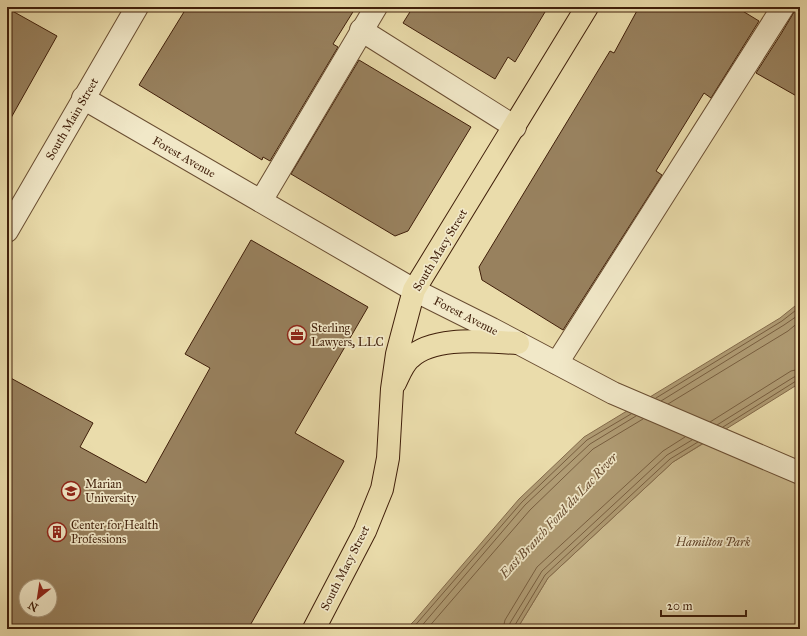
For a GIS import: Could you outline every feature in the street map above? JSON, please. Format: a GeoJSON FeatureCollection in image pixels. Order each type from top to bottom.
{"type":"FeatureCollection","features":[{"type":"Feature","properties":{"kind":"main road","name":"South Macy Street"},"geometry":{"type":"LineString","coordinates":[[314,629],[365,531],[382,489],[388,458],[392,389],[397,354],[414,290],[587,7]]}},
{"type":"Feature","properties":{"kind":"main road"},"geometry":{"type":"LineString","coordinates":[[392,389],[409,359],[422,350],[447,342],[465,341],[518,343]]}},
{"type":"Feature","properties":{"kind":"street","name":"South Main Street"},"geometry":{"type":"LineString","coordinates":[[7,231],[137,7]]}},
{"type":"Feature","properties":{"kind":"street"},"geometry":{"type":"LineString","coordinates":[[261,201],[376,7]]}},
{"type":"Feature","properties":{"kind":"street"},"geometry":{"type":"LineString","coordinates":[[558,363],[783,7]]}},
{"type":"Feature","properties":{"kind":"street"},"geometry":{"type":"LineString","coordinates":[[361,30],[515,126]]}},
{"type":"Feature","properties":{"kind":"street","name":"Forest Avenue"},"geometry":{"type":"LineString","coordinates":[[83,98],[414,290],[558,363],[613,393],[800,472]]}},
{"type":"Feature","properties":{"kind":"green space","name":"Hamilton Park"},"geometry":{"type":"Polygon","coordinates":[[[714,437],[800,473],[800,629],[517,629],[548,578],[673,462],[714,437]]]}},
{"type":"Feature","properties":{"kind":"water","name":"East Branch Fond du Lac River"},"geometry":{"type":"Polygon","coordinates":[[[800,302],[800,383],[673,462],[548,578],[517,629],[406,629],[519,499],[584,437],[780,318],[800,302]]]}},
{"type":"Feature","properties":{"kind":"building"},"geometry":{"type":"Polygon","coordinates":[[[187,7],[356,7],[333,44],[338,47],[270,161],[263,157],[262,160],[139,85],[187,7]]]}},
{"type":"Feature","properties":{"kind":"building"},"geometry":{"type":"Polygon","coordinates":[[[413,7],[548,7],[515,62],[508,57],[495,79],[403,23],[413,7]]]}},
{"type":"Feature","properties":{"kind":"building"},"geometry":{"type":"Polygon","coordinates":[[[639,7],[736,7],[759,21],[711,98],[704,93],[656,171],[662,175],[563,330],[482,280],[479,267],[610,51],[614,53],[639,7]]]}},
{"type":"Feature","properties":{"kind":"building"},"geometry":{"type":"Polygon","coordinates":[[[797,7],[800,7],[800,98],[756,73],[797,7]]]}},
{"type":"Feature","properties":{"kind":"building"},"geometry":{"type":"Polygon","coordinates":[[[7,8],[57,36],[7,125],[7,8]]]}},
{"type":"Feature","properties":{"kind":"building"},"geometry":{"type":"Polygon","coordinates":[[[359,60],[471,127],[408,231],[395,236],[291,174],[359,60]]]}},
{"type":"Feature","properties":{"kind":"building"},"geometry":{"type":"Polygon","coordinates":[[[251,240],[368,307],[295,433],[344,461],[248,629],[7,629],[7,376],[93,423],[80,447],[146,483],[210,368],[185,354],[251,240]]]}},
{"type":"Feature","properties":{"kind":"place","name":"Sterling Lawyers, LLC"},"geometry":{"type":"Point","coordinates":[297,335]}},
{"type":"Feature","properties":{"kind":"place","name":"Marian University"},"geometry":{"type":"Point","coordinates":[71,491]}},
{"type":"Feature","properties":{"kind":"place","name":"Center for Health Professions"},"geometry":{"type":"Point","coordinates":[57,532]}}]}
